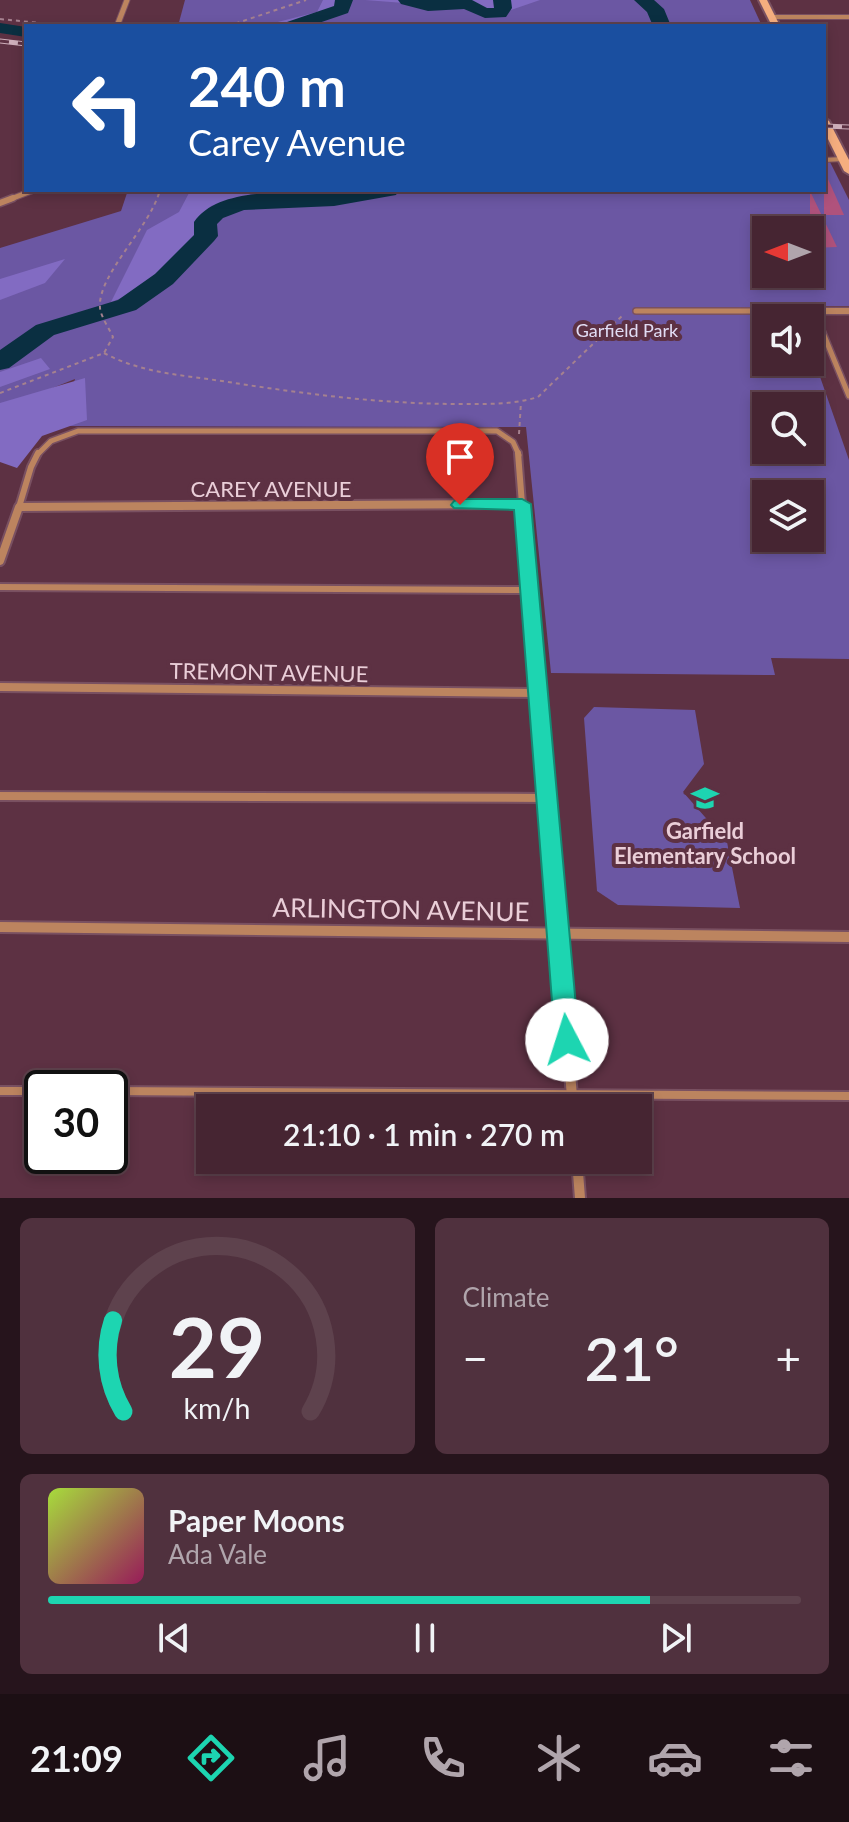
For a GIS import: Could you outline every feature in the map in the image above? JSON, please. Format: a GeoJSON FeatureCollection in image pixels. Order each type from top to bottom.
{"type":"FeatureCollection","features":[{"type":"Feature","properties":{"kind":"street"},"geometry":{"type":"LineString","coordinates":[[117,24],[127,0]]}},
{"type":"Feature","properties":{"kind":"street"},"geometry":{"type":"LineString","coordinates":[[763,0],[774,22]]}},
{"type":"Feature","properties":{"kind":"street"},"geometry":{"type":"LineString","coordinates":[[826,125],[849,171]]}},
{"type":"Feature","properties":{"kind":"street"},"geometry":{"type":"LineString","coordinates":[[0,203],[29,192]]}},
{"type":"Feature","properties":{"kind":"street"},"geometry":{"type":"LineString","coordinates":[[824,311],[849,311]]}},
{"type":"Feature","properties":{"kind":"street"},"geometry":{"type":"LineString","coordinates":[[522,504],[571,1093]]}},
{"type":"Feature","properties":{"kind":"street","name":"CAREY AVENUE"},"geometry":{"type":"LineString","coordinates":[[19,507],[522,504]]}},
{"type":"Feature","properties":{"kind":"street"},"geometry":{"type":"LineString","coordinates":[[0,561],[19,507]]}},
{"type":"Feature","properties":{"kind":"street","name":"TREMONT AVENUE"},"geometry":{"type":"LineString","coordinates":[[0,687],[537,693]]}},
{"type":"Feature","properties":{"kind":"street","name":"ARLINGTON AVENUE"},"geometry":{"type":"LineString","coordinates":[[0,927],[849,937]]}},
{"type":"Feature","properties":{"kind":"street"},"geometry":{"type":"LineString","coordinates":[[578,1174],[580,1198]]}},
{"type":"Feature","properties":{"kind":"lane"},"geometry":{"type":"LineString","coordinates":[[774,22],[849,17]]}},
{"type":"Feature","properties":{"kind":"lane"},"geometry":{"type":"LineString","coordinates":[[826,160],[843,159]]}},
{"type":"Feature","properties":{"kind":"lane"},"geometry":{"type":"LineString","coordinates":[[636,311],[752,311]]}},
{"type":"Feature","properties":{"kind":"lane"},"geometry":{"type":"LineString","coordinates":[[824,335],[849,396]]}},
{"type":"Feature","properties":{"kind":"lane"},"geometry":{"type":"LineString","coordinates":[[19,507],[35,454],[42,445],[61,434],[78,431],[497,431],[507,434],[518,445],[522,504]]}},
{"type":"Feature","properties":{"kind":"lane"},"geometry":{"type":"LineString","coordinates":[[0,587],[529,590]]}},
{"type":"Feature","properties":{"kind":"lane"},"geometry":{"type":"LineString","coordinates":[[0,796],[547,798]]}},
{"type":"Feature","properties":{"kind":"lane"},"geometry":{"type":"LineString","coordinates":[[0,1091],[24,1091]]}},
{"type":"Feature","properties":{"kind":"lane"},"geometry":{"type":"LineString","coordinates":[[128,1091],[849,1096]]}},
{"type":"Feature","properties":{"kind":"path"},"geometry":{"type":"LineString","coordinates":[[234,24],[306,0]]}},
{"type":"Feature","properties":{"kind":"path"},"geometry":{"type":"LineString","coordinates":[[0,19],[50,24]]}},
{"type":"Feature","properties":{"kind":"path"},"geometry":{"type":"LineString","coordinates":[[0,393],[104,353],[113,337],[100,310],[102,287],[155,209],[159,192]]}},
{"type":"Feature","properties":{"kind":"path"},"geometry":{"type":"LineString","coordinates":[[104,353],[139,370],[372,403],[521,402],[538,397],[624,314],[636,311]]}},
{"type":"Feature","properties":{"kind":"path"},"geometry":{"type":"LineString","coordinates":[[518,445],[521,402]]}},
{"type":"Feature","properties":{"kind":"green space"},"geometry":{"type":"Polygon","coordinates":[[[185,0],[750,0],[761,24],[179,24],[185,0]]]}},
{"type":"Feature","properties":{"kind":"green space","name":"Garfield Park"},"geometry":{"type":"Polygon","coordinates":[[[826,154],[849,200],[849,306],[752,304],[752,376],[820,376],[849,460],[849,659],[771,658],[775,675],[551,673],[526,427],[61,426],[75,379],[0,409],[0,248],[121,211],[127,192],[826,192],[826,154]]]}},
{"type":"Feature","properties":{"kind":"green space"},"geometry":{"type":"Polygon","coordinates":[[[594,707],[695,710],[704,764],[683,792],[727,842],[740,908],[618,905],[597,891],[584,718],[594,707]]]}},
{"type":"Feature","properties":{"kind":"shaded area"},"geometry":{"type":"Polygon","coordinates":[[[323,0],[338,0],[336,8],[310,24],[270,24],[317,12],[323,0]]]}},
{"type":"Feature","properties":{"kind":"shaded area"},"geometry":{"type":"Polygon","coordinates":[[[365,0],[540,0],[496,15],[459,1],[404,3],[365,0]]]}},
{"type":"Feature","properties":{"kind":"shaded area"},"geometry":{"type":"Polygon","coordinates":[[[253,192],[211,206],[196,223],[196,241],[129,295],[111,302],[147,230],[179,212],[189,193],[253,192]]]}},
{"type":"Feature","properties":{"kind":"shaded area"},"geometry":{"type":"Polygon","coordinates":[[[65,259],[45,283],[0,300],[0,279],[65,259]]]}},
{"type":"Feature","properties":{"kind":"shaded area"},"geometry":{"type":"Polygon","coordinates":[[[41,358],[50,369],[0,387],[0,372],[41,358]]]}},
{"type":"Feature","properties":{"kind":"shaded area"},"geometry":{"type":"Polygon","coordinates":[[[85,378],[87,420],[42,436],[17,468],[0,462],[0,403],[85,378]]]}},
{"type":"Feature","properties":{"kind":"building"},"geometry":{"type":"Polygon","coordinates":[[[826,174],[844,215],[824,215],[824,192],[826,174]]]}},
{"type":"Feature","properties":{"kind":"building"},"geometry":{"type":"Polygon","coordinates":[[[810,192],[822,216],[810,216],[810,192]]]}},
{"type":"Feature","properties":{"kind":"building"},"geometry":{"type":"Polygon","coordinates":[[[824,220],[837,247],[824,247],[824,220]]]}},
{"type":"Feature","properties":{"kind":"waterway"},"geometry":{"type":"LineString","coordinates":[[299,24],[342,9],[344,0]]}},
{"type":"Feature","properties":{"kind":"waterway"},"geometry":{"type":"LineString","coordinates":[[407,0],[428,6],[467,4],[489,14],[500,13],[502,0]]}},
{"type":"Feature","properties":{"kind":"waterway"},"geometry":{"type":"LineString","coordinates":[[643,0],[655,9],[661,24]]}},
{"type":"Feature","properties":{"kind":"waterway"},"geometry":{"type":"LineString","coordinates":[[0,28],[24,32]]}},
{"type":"Feature","properties":{"kind":"waterway"},"geometry":{"type":"LineString","coordinates":[[0,362],[45,330],[127,305],[164,279],[206,236],[205,222],[228,207],[261,201],[342,199],[379,192]]}},
{"type":"Feature","properties":{"kind":"railway"},"geometry":{"type":"LineString","coordinates":[[0,41],[24,44]]}},
{"type":"Feature","properties":{"kind":"railway"},"geometry":{"type":"LineString","coordinates":[[826,126],[849,127]]}},
{"type":"Feature","properties":{"kind":"place","name":"Garfield Elementary School"},"geometry":{"type":"Point","coordinates":[705,798]}},
{"type":"Feature","properties":{"kind":"route"},"geometry":{"type":"LineString","coordinates":[[460,505],[522,504],[567,1040]]}}]}
